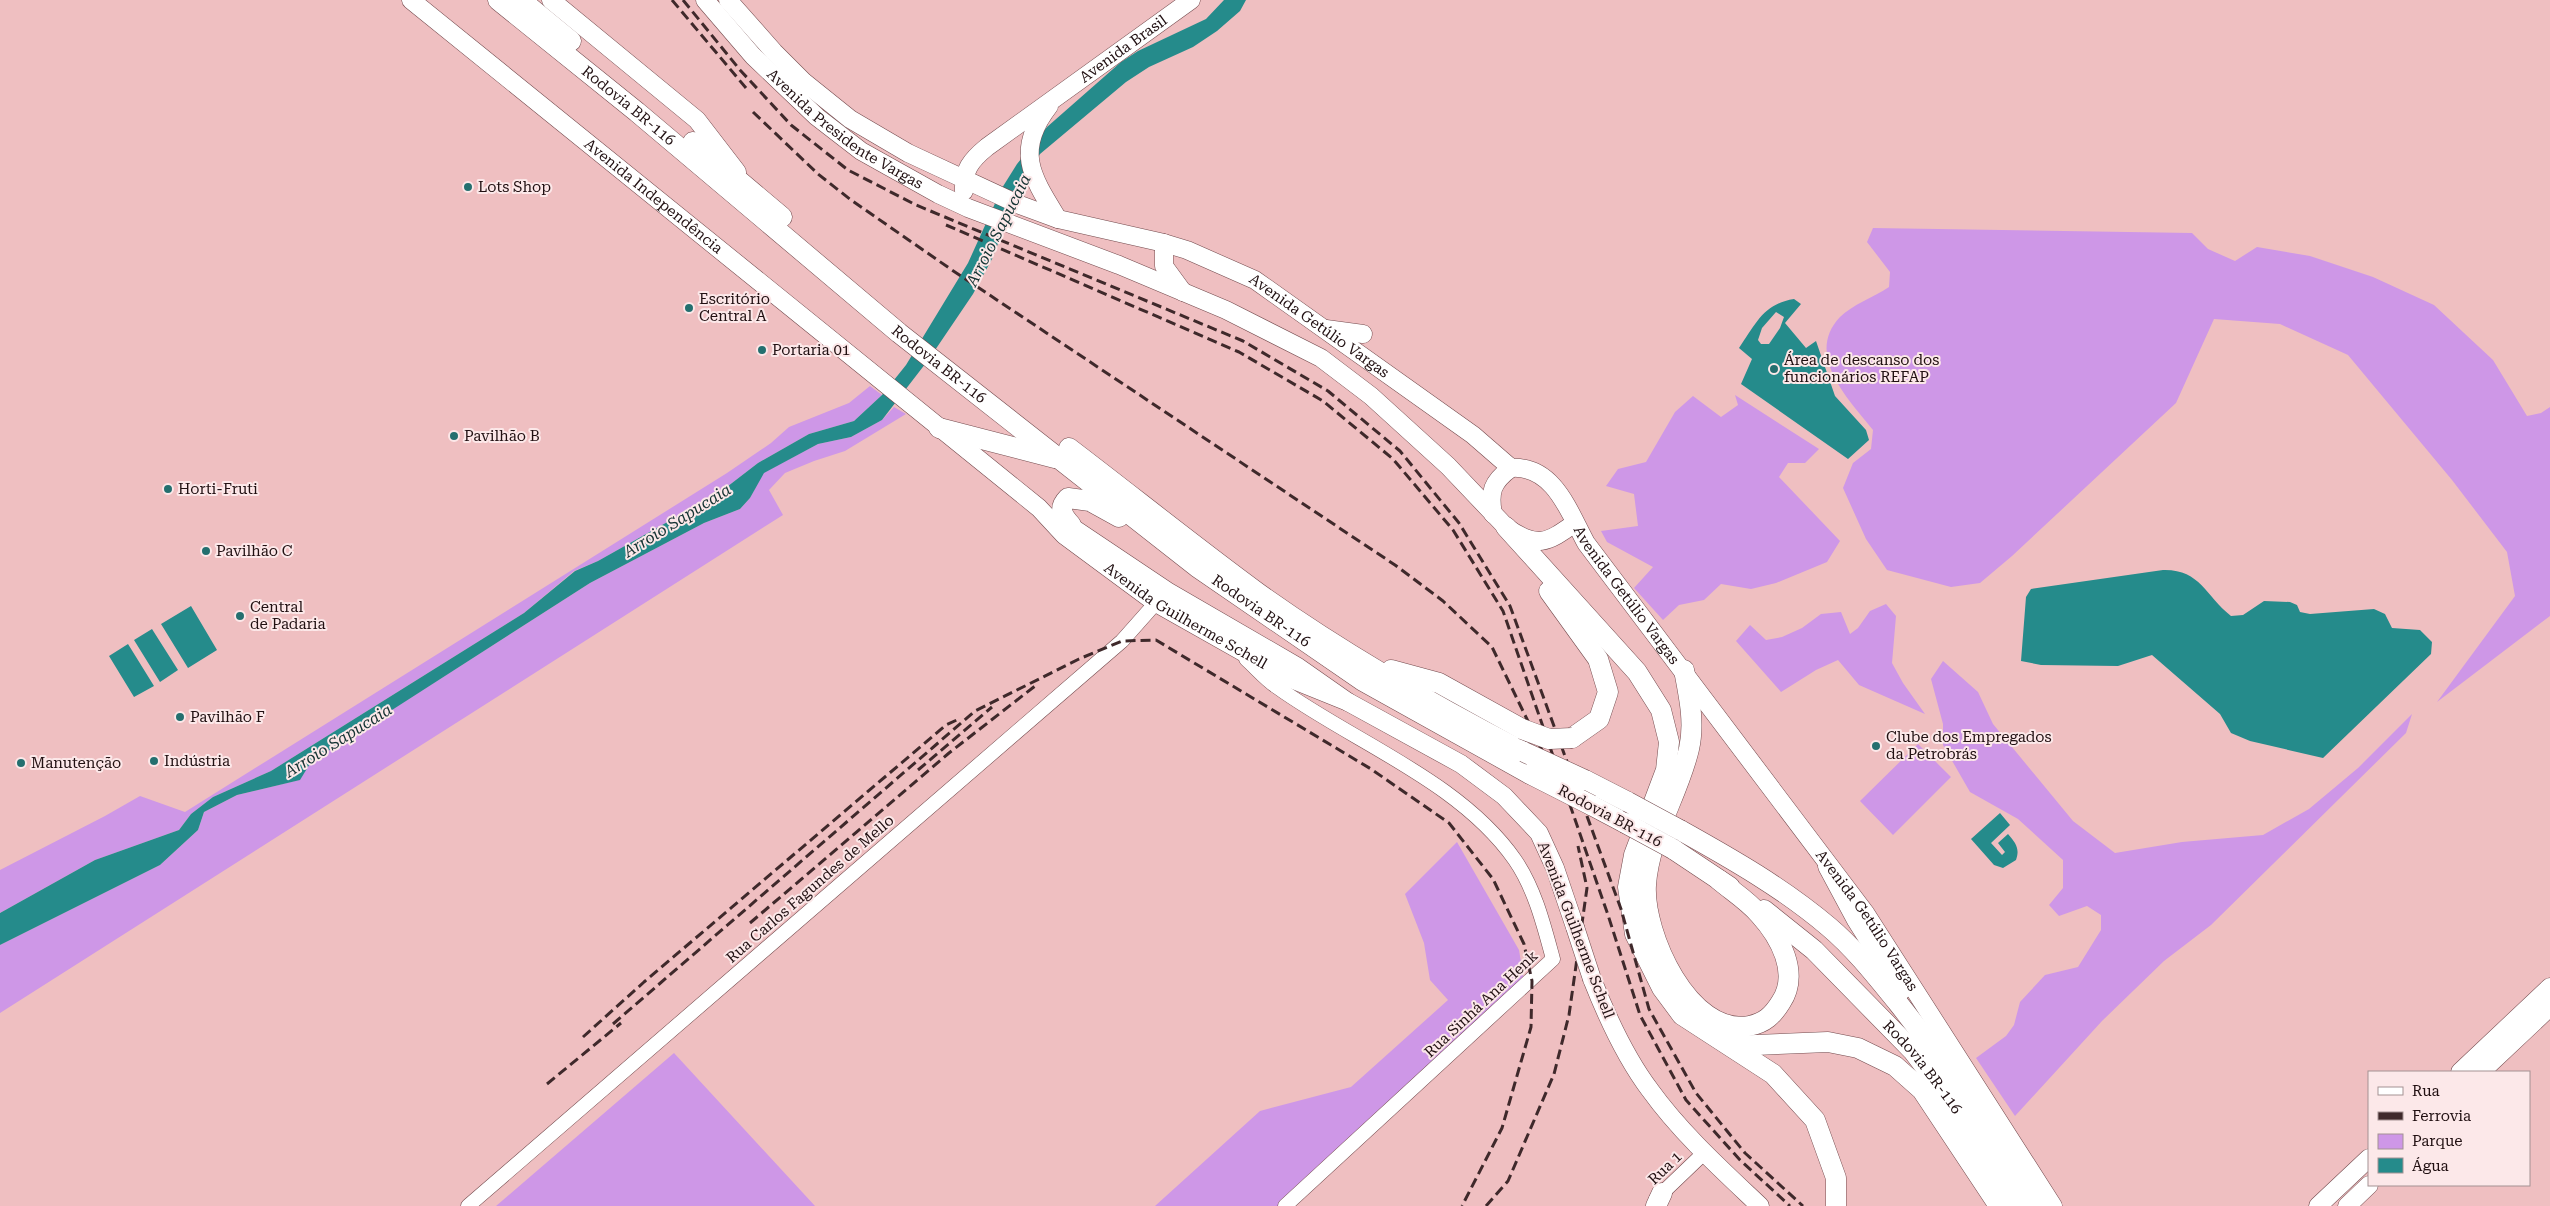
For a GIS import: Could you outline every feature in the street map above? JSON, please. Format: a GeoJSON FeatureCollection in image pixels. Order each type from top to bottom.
{"type":"FeatureCollection","features":[{"type":"Feature","properties":{"kind":"highway","name":"Rodovia BR-116"},"geometry":{"type":"LineString","coordinates":[[498,0],[902,327],[1259,593],[1367,664],[1470,724],[1628,802],[1733,860],[1785,893],[1830,928],[1870,968],[1931,1044],[2036,1206]]}},
{"type":"Feature","properties":{"kind":"highway","name":"Rodovia BR-116"},"geometry":{"type":"LineString","coordinates":[[521,0],[746,185],[852,279],[902,327]]}},
{"type":"Feature","properties":{"kind":"highway","name":"Rodovia BR-116"},"geometry":{"type":"LineString","coordinates":[[950,364],[1197,568],[1363,681],[1530,774],[1673,849],[1771,914],[1814,950],[1912,1051],[1953,1104],[2017,1206]]}},
{"type":"Feature","properties":{"kind":"highway"},"geometry":{"type":"LineString","coordinates":[[939,428],[1064,460]]}},
{"type":"Feature","properties":{"kind":"highway"},"geometry":{"type":"LineString","coordinates":[[1071,524],[1062,516],[1062,504],[1068,498],[1077,498],[1090,501],[1169,546]]}},
{"type":"Feature","properties":{"kind":"highway"},"geometry":{"type":"LineString","coordinates":[[1367,664],[1440,683],[1522,729],[1549,739],[1572,738],[1599,719],[1608,692],[1598,659],[1500,520]]}},
{"type":"Feature","properties":{"kind":"highway"},"geometry":{"type":"LineString","coordinates":[[1500,520],[1637,672],[1661,710],[1670,742],[1668,760],[1634,856],[1628,887],[1635,934],[1662,988],[1682,1015],[1773,1074],[1815,1120],[1836,1178],[1836,1206]]}},
{"type":"Feature","properties":{"kind":"highway"},"geometry":{"type":"LineString","coordinates":[[1684,670],[1691,707],[1690,747],[1679,783],[1649,860],[1646,888],[1652,922],[1665,965],[1691,1002],[1717,1022],[1748,1026],[1771,1017],[1785,996],[1790,972],[1780,943],[1759,914],[1719,880]]}},
{"type":"Feature","properties":{"kind":"highway"},"geometry":{"type":"LineString","coordinates":[[1828,866],[1931,1044]]}},
{"type":"Feature","properties":{"kind":"highway"},"geometry":{"type":"LineString","coordinates":[[1731,1046],[1828,1042],[1858,1048],[1895,1066],[1922,1090],[1999,1206]]}},
{"type":"Feature","properties":{"kind":"main road","name":"Avenida Independência"},"geometry":{"type":"LineString","coordinates":[[411,0],[896,393]]}},
{"type":"Feature","properties":{"kind":"main road","name":"Rodovia BR-116"},"geometry":{"type":"LineString","coordinates":[[551,0],[698,120],[746,185]]}},
{"type":"Feature","properties":{"kind":"main road","name":"Avenida Presidente Vargas"},"geometry":{"type":"LineString","coordinates":[[705,0],[753,56],[838,134],[861,151],[938,194],[1010,226]]}},
{"type":"Feature","properties":{"kind":"main road","name":"Avenida Presidente Vargas"},"geometry":{"type":"LineString","coordinates":[[728,0],[774,52],[804,82],[850,119],[908,153],[1020,205]]}},
{"type":"Feature","properties":{"kind":"main road","name":"Avenida Brasil"},"geometry":{"type":"LineString","coordinates":[[964,179],[967,166],[974,158],[1192,0]]}},
{"type":"Feature","properties":{"kind":"main road","name":"Avenida Brasil"},"geometry":{"type":"LineString","coordinates":[[1056,98],[1040,121],[1031,144],[1030,168],[1035,182],[1058,219]]}},
{"type":"Feature","properties":{"kind":"main road"},"geometry":{"type":"LineString","coordinates":[[838,134],[850,119]]}},
{"type":"Feature","properties":{"kind":"main road"},"geometry":{"type":"LineString","coordinates":[[964,179],[969,208]]}},
{"type":"Feature","properties":{"kind":"main road","name":"Avenida Getúlio Vargas"},"geometry":{"type":"LineString","coordinates":[[1020,205],[1058,219],[1187,250],[1254,280],[1473,435],[1510,468],[1523,467],[1551,483],[1564,500],[1586,543],[1684,670],[1828,866],[1866,914],[2053,1206]]}},
{"type":"Feature","properties":{"kind":"main road","name":"Avenida Getúlio Vargas"},"geometry":{"type":"LineString","coordinates":[[1010,226],[1119,265],[1226,310],[1321,358],[1372,396],[1448,466],[1500,520]]}},
{"type":"Feature","properties":{"kind":"main road"},"geometry":{"type":"LineString","coordinates":[[1164,243],[1164,266],[1183,292]]}},
{"type":"Feature","properties":{"kind":"main road"},"geometry":{"type":"LineString","coordinates":[[1323,329],[1362,334]]}},
{"type":"Feature","properties":{"kind":"main road","name":"Avenida Guilherme Schell"},"geometry":{"type":"LineString","coordinates":[[896,393],[1039,508],[1064,535],[1161,597],[1233,637],[1291,679],[1348,702],[1461,764],[1504,796],[1539,834],[1555,868],[1592,979],[1608,1019],[1650,1090],[1704,1153],[1760,1206]]}},
{"type":"Feature","properties":{"kind":"main road"},"geometry":{"type":"LineString","coordinates":[[1510,468],[1493,486],[1490,498],[1500,520],[1516,534],[1533,541],[1552,540],[1575,523]]}},
{"type":"Feature","properties":{"kind":"main road","name":"Avenida Guilherme Schell"},"geometry":{"type":"LineString","coordinates":[[1039,508],[1071,524],[1161,597]]}},
{"type":"Feature","properties":{"kind":"main road"},"geometry":{"type":"LineString","coordinates":[[2461,1071],[2550,987]]}},
{"type":"Feature","properties":{"kind":"main road"},"geometry":{"type":"LineString","coordinates":[[2482,1071],[2550,1007]]}},
{"type":"Feature","properties":{"kind":"main road"},"geometry":{"type":"LineString","coordinates":[[2318,1206],[2368,1159]]}},
{"type":"Feature","properties":{"kind":"main road"},"geometry":{"type":"LineString","coordinates":[[2347,1206],[2368,1186]]}},
{"type":"Feature","properties":{"kind":"street","name":"Rua Carlos Fagundes de Mello"},"geometry":{"type":"LineString","coordinates":[[468,1206],[1122,641],[1161,597]]}},
{"type":"Feature","properties":{"kind":"street","name":"Rua Sinhá Ana Henk"},"geometry":{"type":"LineString","coordinates":[[1233,637],[1275,686],[1435,785],[1480,820],[1516,860],[1538,906],[1554,959],[1284,1206]]}},
{"type":"Feature","properties":{"kind":"street","name":"Rua 1"},"geometry":{"type":"LineString","coordinates":[[1655,1202],[1704,1153]]}},
{"type":"Feature","properties":{"kind":"green space"},"geometry":{"type":"Polygon","coordinates":[[[1873,228],[2192,233],[2208,249],[2235,261],[2257,247],[2310,256],[2373,277],[2434,305],[2493,360],[2527,416],[2541,413],[2550,407],[2550,616],[2437,702],[2515,596],[2507,552],[2452,480],[2348,355],[2280,324],[2214,319],[2176,403],[2012,556],[1980,583],[1951,587],[1887,570],[1866,539],[1843,488],[1853,463],[1871,449],[1873,430],[1853,405],[1834,376],[1828,362],[1827,346],[1830,332],[1840,317],[1889,287],[1890,272],[1867,242],[1873,228]]]}},
{"type":"Feature","properties":{"kind":"green space"},"geometry":{"type":"Polygon","coordinates":[[[870,386],[882,395],[854,421],[809,434],[758,463],[719,493],[598,561],[574,571],[524,613],[271,771],[213,797],[191,814],[179,830],[95,860],[0,913],[0,870],[140,796],[185,812],[727,473],[771,443],[789,427],[849,403],[870,386]]]}},
{"type":"Feature","properties":{"kind":"green space"},"geometry":{"type":"Polygon","coordinates":[[[1735,395],[1819,449],[1805,463],[1788,463],[1779,477],[1840,541],[1827,562],[1776,583],[1751,589],[1721,584],[1704,600],[1679,605],[1663,620],[1634,588],[1653,567],[1607,542],[1601,531],[1638,526],[1634,494],[1606,486],[1618,469],[1646,462],[1675,412],[1693,396],[1721,417],[1738,405],[1735,395]]]}},
{"type":"Feature","properties":{"kind":"green space"},"geometry":{"type":"Polygon","coordinates":[[[894,407],[906,414],[845,451],[785,473],[769,490],[783,515],[0,1013],[0,945],[160,865],[198,830],[204,812],[237,795],[299,780],[310,762],[590,583],[704,523],[740,509],[750,498],[763,473],[818,444],[851,437],[882,420],[894,407]]]}},
{"type":"Feature","properties":{"kind":"green space"},"geometry":{"type":"Polygon","coordinates":[[[1886,604],[1896,616],[1892,663],[1903,683],[1925,714],[1859,685],[1838,660],[1816,670],[1781,692],[1736,641],[1750,625],[1766,640],[1782,637],[1802,628],[1821,614],[1841,612],[1850,634],[1858,628],[1870,611],[1886,604]]]}},
{"type":"Feature","properties":{"kind":"green space"},"geometry":{"type":"Polygon","coordinates":[[[1943,661],[1978,692],[1993,724],[2073,821],[2115,853],[2182,842],[2263,835],[2309,809],[2358,768],[2412,714],[2406,733],[2211,925],[2164,961],[2102,1021],[2015,1116],[1976,1058],[2006,1036],[2014,1025],[2020,1002],[2045,975],[2078,967],[2101,930],[2101,915],[2087,906],[2059,916],[2049,905],[2063,888],[2063,860],[2018,819],[1970,792],[1943,745],[1943,724],[1931,679],[1943,661]]]}},
{"type":"Feature","properties":{"kind":"green space"},"geometry":{"type":"Polygon","coordinates":[[[1918,744],[1951,777],[1893,835],[1860,801],[1918,744]]]}},
{"type":"Feature","properties":{"kind":"green space"},"geometry":{"type":"Polygon","coordinates":[[[1457,842],[1519,950],[1524,980],[1278,1206],[1155,1206],[1260,1111],[1351,1087],[1448,1000],[1430,980],[1424,943],[1405,894],[1457,842]]]}},
{"type":"Feature","properties":{"kind":"green space"},"geometry":{"type":"Polygon","coordinates":[[[674,1053],[815,1206],[496,1206],[674,1053]]]}},
{"type":"Feature","properties":{"kind":"water","name":"Arroio Sapucaia"},"geometry":{"type":"Polygon","coordinates":[[[1224,0],[1246,0],[1240,11],[1217,31],[1193,47],[1149,67],[1126,82],[1040,154],[1018,192],[992,259],[973,294],[929,359],[882,420],[851,437],[818,444],[764,473],[750,498],[740,509],[704,523],[590,583],[311,762],[300,780],[237,795],[204,812],[198,830],[160,865],[0,945],[0,913],[95,860],[179,830],[191,814],[213,797],[271,771],[524,613],[575,571],[598,561],[719,493],[758,463],[809,434],[854,421],[882,395],[906,365],[968,263],[1002,188],[1017,164],[1047,127],[1121,62],[1138,51],[1206,19],[1224,0]]]}},
{"type":"Feature","properties":{"kind":"water","name":"Área de descanso dos funcionários REFAP"},"geometry":{"type":"Polygon","coordinates":[[[1794,299],[1801,304],[1785,323],[1806,348],[1816,341],[1835,396],[1866,430],[1869,440],[1848,459],[1741,384],[1752,359],[1739,348],[1761,316],[1767,310],[1794,299]],[[1776,312],[1762,328],[1758,340],[1761,344],[1769,344],[1780,328],[1784,317],[1776,312]]]}},
{"type":"Feature","properties":{"kind":"water"},"geometry":{"type":"Polygon","coordinates":[[[2163,570],[2186,574],[2194,579],[2231,616],[2243,615],[2264,601],[2290,602],[2297,605],[2300,612],[2310,614],[2374,609],[2385,614],[2392,628],[2420,630],[2432,642],[2431,654],[2323,758],[2250,741],[2231,733],[2220,714],[2152,655],[2118,666],[2041,665],[2021,661],[2026,597],[2031,589],[2163,570]]]}},
{"type":"Feature","properties":{"kind":"water"},"geometry":{"type":"Polygon","coordinates":[[[191,606],[217,650],[188,668],[161,624],[191,606]]]}},
{"type":"Feature","properties":{"kind":"water"},"geometry":{"type":"Polygon","coordinates":[[[152,629],[178,670],[160,682],[134,640],[152,629]]]}},
{"type":"Feature","properties":{"kind":"water"},"geometry":{"type":"Polygon","coordinates":[[[128,644],[154,686],[134,697],[109,656],[128,644]]]}},
{"type":"Feature","properties":{"kind":"water"},"geometry":{"type":"Polygon","coordinates":[[[2000,813],[2010,825],[1991,843],[2002,855],[2005,852],[1998,843],[2008,834],[2015,843],[2018,853],[2016,860],[2003,868],[1994,865],[1971,839],[2000,813]]]}},
{"type":"Feature","properties":{"kind":"railway"},"geometry":{"type":"LineString","coordinates":[[672,0],[746,88]]}},
{"type":"Feature","properties":{"kind":"railway"},"geometry":{"type":"LineString","coordinates":[[683,0],[740,70],[791,125],[848,170],[916,205],[1243,341],[1328,391],[1400,451],[1459,523],[1510,606],[1621,909],[1649,1009],[1696,1093],[1745,1153],[1803,1206]]}},
{"type":"Feature","properties":{"kind":"railway"},"geometry":{"type":"LineString","coordinates":[[753,112],[818,174],[851,200],[952,270],[1395,565],[1443,601],[1492,647],[1554,775]]}},
{"type":"Feature","properties":{"kind":"railway"},"geometry":{"type":"LineString","coordinates":[[946,225],[1239,352],[1323,401],[1393,459],[1453,530],[1503,611],[1608,915],[1640,1015],[1686,1100],[1740,1160],[1790,1206]]}},
{"type":"Feature","properties":{"kind":"railway"},"geometry":{"type":"LineString","coordinates":[[613,1024],[975,711],[1079,659],[1122,641],[1156,640],[1371,769],[1449,823],[1493,879],[1524,944],[1532,981],[1531,1027],[1502,1128],[1462,1206]]}},
{"type":"Feature","properties":{"kind":"railway"},"geometry":{"type":"LineString","coordinates":[[750,923],[949,753],[1035,686]]}},
{"type":"Feature","properties":{"kind":"railway"},"geometry":{"type":"LineString","coordinates":[[918,770],[992,707]]}},
{"type":"Feature","properties":{"kind":"railway"},"geometry":{"type":"LineString","coordinates":[[583,1037],[644,982],[946,725],[959,719]]}},
{"type":"Feature","properties":{"kind":"railway"},"geometry":{"type":"LineString","coordinates":[[1486,1206],[1508,1181],[1554,1074],[1569,1015],[1587,888],[1578,846]]}},
{"type":"Feature","properties":{"kind":"railway"},"geometry":{"type":"LineString","coordinates":[[547,1084],[621,1023]]}},
{"type":"Feature","properties":{"kind":"place","name":"Lots Shop"},"geometry":{"type":"Point","coordinates":[468,187]}},
{"type":"Feature","properties":{"kind":"place","name":"Escritório Central A"},"geometry":{"type":"Point","coordinates":[689,308]}},
{"type":"Feature","properties":{"kind":"place","name":"Portaria 01"},"geometry":{"type":"Point","coordinates":[762,350]}},
{"type":"Feature","properties":{"kind":"place","name":"Área de descanso dos funcionários REFAP"},"geometry":{"type":"Point","coordinates":[1774,369]}},
{"type":"Feature","properties":{"kind":"place","name":"Pavilhão B"},"geometry":{"type":"Point","coordinates":[454,436]}},
{"type":"Feature","properties":{"kind":"place","name":"Horti-Fruti"},"geometry":{"type":"Point","coordinates":[168,489]}},
{"type":"Feature","properties":{"kind":"place","name":"Pavilhão C"},"geometry":{"type":"Point","coordinates":[206,551]}},
{"type":"Feature","properties":{"kind":"place","name":"Central de Padaria"},"geometry":{"type":"Point","coordinates":[240,616]}},
{"type":"Feature","properties":{"kind":"place","name":"Pavilhão F"},"geometry":{"type":"Point","coordinates":[180,717]}},
{"type":"Feature","properties":{"kind":"place","name":"Clube dos Empregados da Petrobrás"},"geometry":{"type":"Point","coordinates":[1876,746]}},
{"type":"Feature","properties":{"kind":"place","name":"Indústria"},"geometry":{"type":"Point","coordinates":[154,761]}},
{"type":"Feature","properties":{"kind":"place","name":"Manutenção"},"geometry":{"type":"Point","coordinates":[21,763]}}]}
